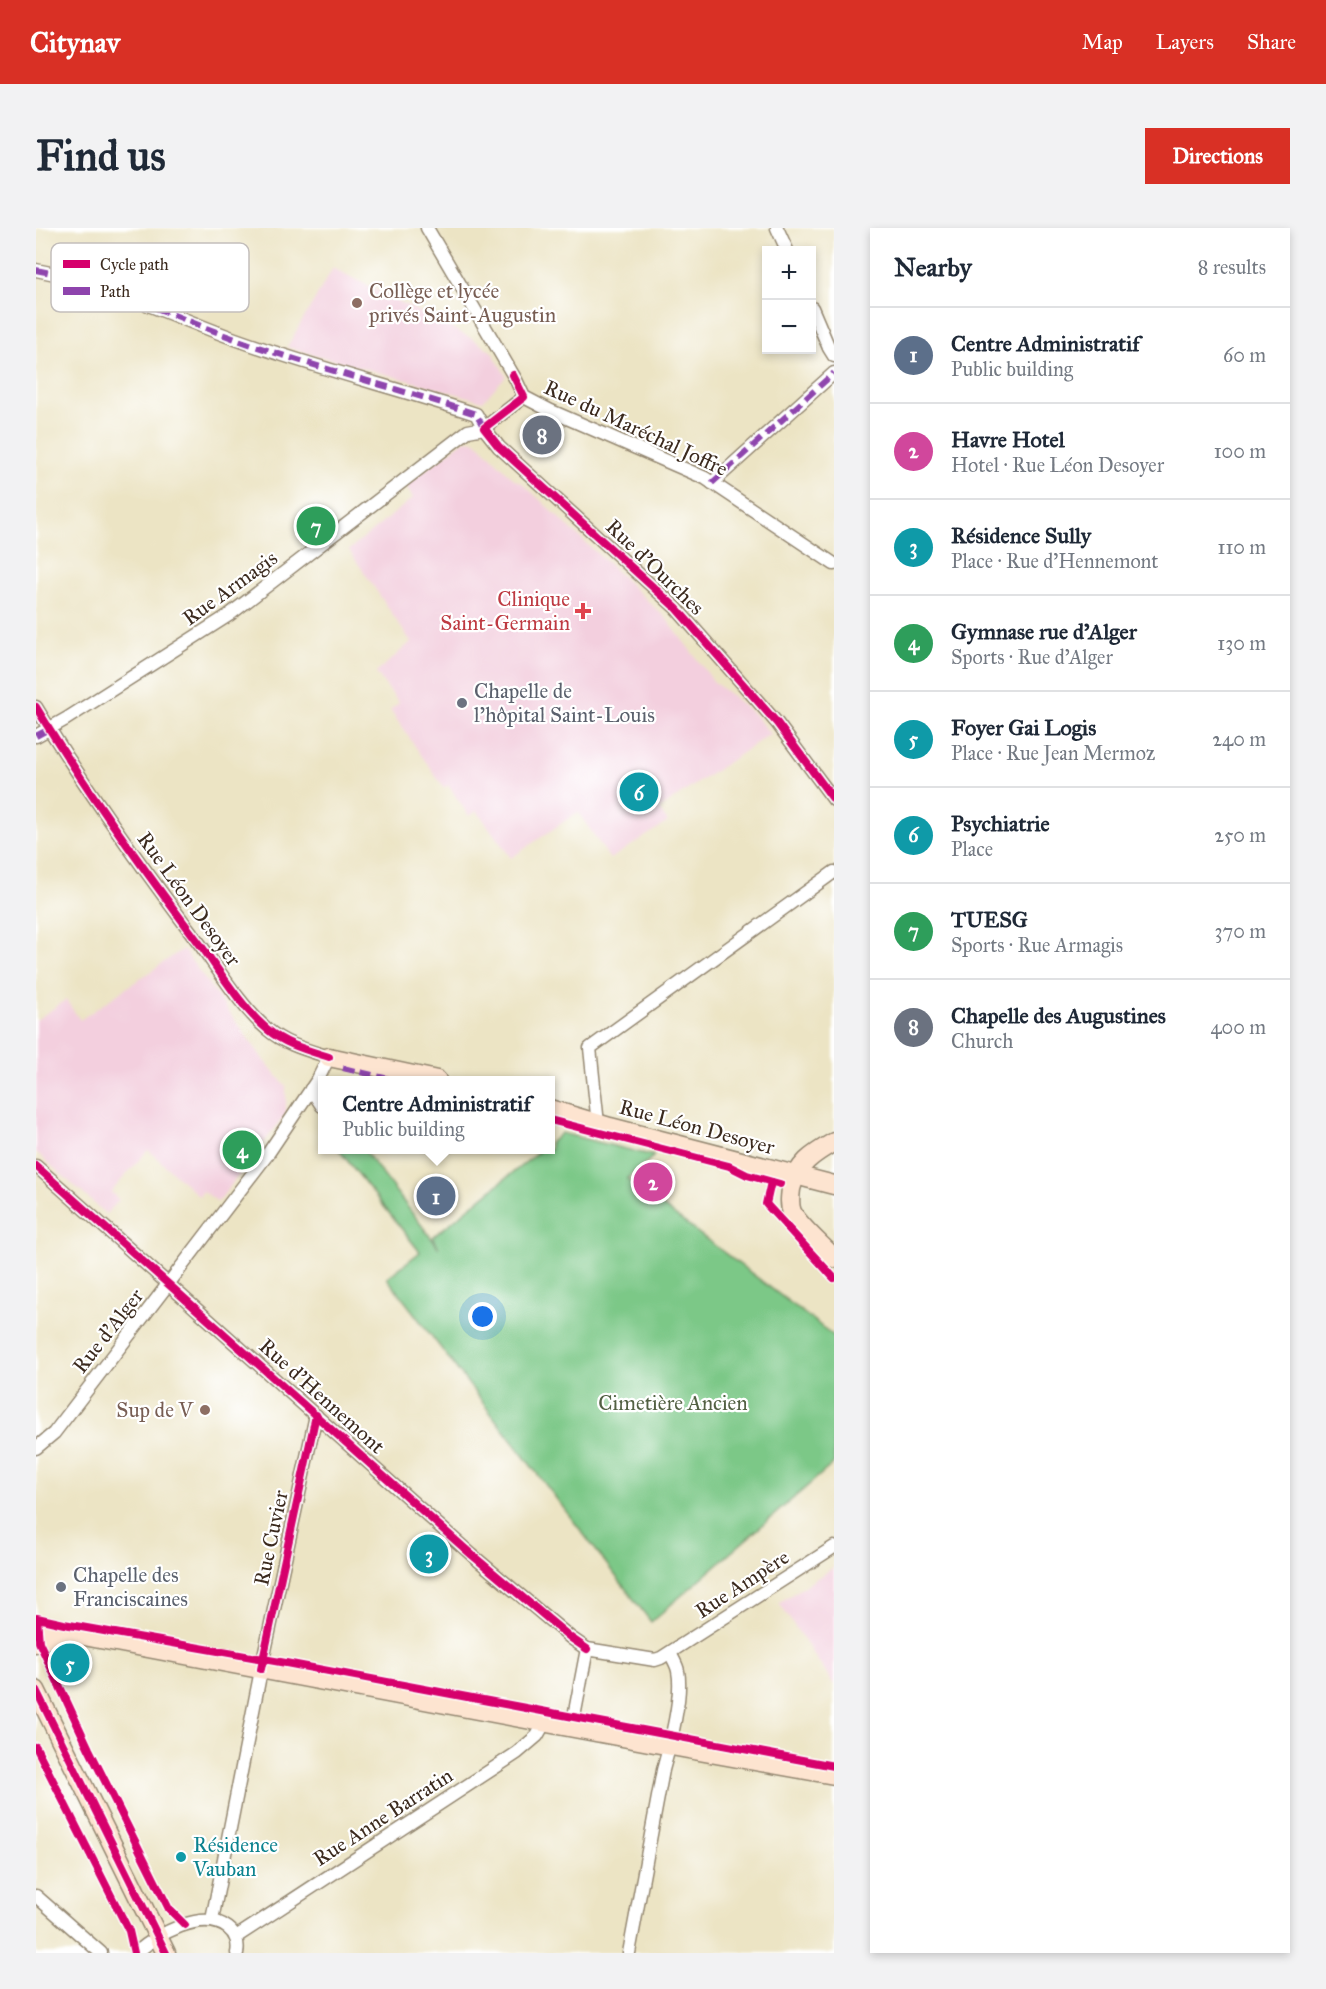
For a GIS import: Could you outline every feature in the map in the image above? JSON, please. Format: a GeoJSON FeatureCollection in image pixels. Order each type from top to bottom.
{"type":"FeatureCollection","features":[{"type":"Feature","properties":{"kind":"street","name":"Rue du Maréchal Joffre"},"geometry":{"type":"LineString","coordinates":[[427,228],[524,396],[551,411],[712,483],[834,564]]}},
{"type":"Feature","properties":{"kind":"street"},"geometry":{"type":"LineString","coordinates":[[777,228],[785,246]]}},
{"type":"Feature","properties":{"kind":"street","name":"Rue d'Ourches"},"geometry":{"type":"LineString","coordinates":[[36,270],[51,273]]}},
{"type":"Feature","properties":{"kind":"street","name":"Rue d'Ourches"},"geometry":{"type":"LineString","coordinates":[[163,312],[359,380],[476,414],[499,447],[676,608],[777,723],[834,800]]}},
{"type":"Feature","properties":{"kind":"street"},"geometry":{"type":"LineString","coordinates":[[816,317],[834,356]]}},
{"type":"Feature","properties":{"kind":"street"},"geometry":{"type":"LineString","coordinates":[[712,483],[834,373]]}},
{"type":"Feature","properties":{"kind":"street","name":"Rue Armagis"},"geometry":{"type":"LineString","coordinates":[[36,736],[229,615],[468,431],[484,428],[524,396]]}},
{"type":"Feature","properties":{"kind":"street","name":"Rue Léon Desoyer"},"geometry":{"type":"LineString","coordinates":[[36,707],[139,862],[266,1029],[288,1043],[329,1057],[418,1076]]}},
{"type":"Feature","properties":{"kind":"street"},"geometry":{"type":"LineString","coordinates":[[598,1124],[590,1048],[834,872]]}},
{"type":"Feature","properties":{"kind":"street","name":"Rue d'Alger"},"geometry":{"type":"LineString","coordinates":[[318,1076],[329,1057]]}},
{"type":"Feature","properties":{"kind":"street","name":"Rue d'Alger"},"geometry":{"type":"LineString","coordinates":[[36,1448],[54,1433],[267,1155],[318,1077]]}},
{"type":"Feature","properties":{"kind":"street"},"geometry":{"type":"LineString","coordinates":[[311,1089],[318,1100]]}},
{"type":"Feature","properties":{"kind":"street","name":"Rue Léon Desoyer"},"geometry":{"type":"LineString","coordinates":[[555,1111],[598,1124],[834,1185]]}},
{"type":"Feature","properties":{"kind":"street"},"geometry":{"type":"LineString","coordinates":[[834,1142],[803,1163],[795,1175],[789,1202],[792,1212],[834,1258]]}},
{"type":"Feature","properties":{"kind":"street","name":"Rue d'Hennemont"},"geometry":{"type":"LineString","coordinates":[[36,1166],[472,1555],[587,1649]]}},
{"type":"Feature","properties":{"kind":"street","name":"Rue Cuvier"},"geometry":{"type":"LineString","coordinates":[[212,1920],[261,1670],[316,1415]]}},
{"type":"Feature","properties":{"kind":"street","name":"Rue Ampère"},"geometry":{"type":"LineString","coordinates":[[670,1653],[834,1547]]}},
{"type":"Feature","properties":{"kind":"street"},"geometry":{"type":"LineString","coordinates":[[36,1627],[834,1775]]}},
{"type":"Feature","properties":{"kind":"street"},"geometry":{"type":"LineString","coordinates":[[36,1643],[68,1634]]}},
{"type":"Feature","properties":{"kind":"street"},"geometry":{"type":"LineString","coordinates":[[572,1728],[587,1649],[655,1660],[670,1653],[678,1669],[679,1684],[629,1953]]}},
{"type":"Feature","properties":{"kind":"street"},"geometry":{"type":"LineString","coordinates":[[36,1690],[166,1953]]}},
{"type":"Feature","properties":{"kind":"street","name":"Rue Anne Barratin"},"geometry":{"type":"LineString","coordinates":[[236,1937],[517,1753],[537,1736],[545,1722]]}},
{"type":"Feature","properties":{"kind":"street"},"geometry":{"type":"LineString","coordinates":[[36,1896],[101,1953]]}},
{"type":"Feature","properties":{"kind":"street"},"geometry":{"type":"LineString","coordinates":[[136,1953],[157,1936],[178,1927],[212,1920],[231,1930],[236,1937],[237,1953]]}},
{"type":"Feature","properties":{"kind":"shaded area","name":"Collège et lycée privés Saint-Augustin"},"geometry":{"type":"Polygon","coordinates":[[[333,268],[473,339],[492,352],[506,376],[483,401],[287,347],[333,268]]]}},
{"type":"Feature","properties":{"kind":"shaded area"},"geometry":{"type":"Polygon","coordinates":[[[465,440],[476,441],[515,480],[521,482],[666,618],[714,682],[754,714],[770,734],[659,809],[668,822],[610,859],[578,812],[511,858],[477,811],[469,816],[448,785],[444,788],[390,710],[399,703],[376,673],[411,642],[349,550],[413,498],[405,485],[465,440]]]}},
{"type":"Feature","properties":{"kind":"shaded area"},"geometry":{"type":"Polygon","coordinates":[[[183,949],[266,1063],[286,1086],[286,1114],[218,1202],[203,1191],[199,1196],[148,1150],[111,1192],[119,1200],[106,1214],[36,1152],[36,1020],[66,1000],[80,1020],[183,949]]]}},
{"type":"Feature","properties":{"kind":"shaded area"},"geometry":{"type":"Polygon","coordinates":[[[834,1567],[834,1685],[779,1603],[834,1567]]]}},
{"type":"Feature","properties":{"kind":"green space","name":"Cimetière Ancien"},"geometry":{"type":"Polygon","coordinates":[[[561,1133],[654,1156],[627,1179],[834,1336],[834,1463],[651,1622],[387,1278],[420,1252],[342,1154],[367,1154],[439,1248],[433,1237],[536,1154],[555,1154],[555,1138],[561,1133]]]}},
{"type":"Feature","properties":{"kind":"marked path"},"geometry":{"type":"LineString","coordinates":[[36,270],[51,273]]}},
{"type":"Feature","properties":{"kind":"marked path"},"geometry":{"type":"LineString","coordinates":[[166,312],[267,350],[476,414],[484,428]]}},
{"type":"Feature","properties":{"kind":"marked path"},"geometry":{"type":"LineString","coordinates":[[712,483],[834,373]]}},
{"type":"Feature","properties":{"kind":"marked path"},"geometry":{"type":"LineString","coordinates":[[36,736],[49,729],[46,724]]}},
{"type":"Feature","properties":{"kind":"marked path"},"geometry":{"type":"LineString","coordinates":[[343,1068],[376,1076]]}},
{"type":"Feature","properties":{"kind":"cycle path"},"geometry":{"type":"LineString","coordinates":[[513,375],[524,397],[484,428],[499,447],[676,608],[777,723],[834,800]]}},
{"type":"Feature","properties":{"kind":"cycle path"},"geometry":{"type":"LineString","coordinates":[[36,707],[116,829],[249,1011],[281,1039],[329,1057]]}},
{"type":"Feature","properties":{"kind":"cycle path"},"geometry":{"type":"LineString","coordinates":[[555,1121],[729,1166],[747,1175],[780,1184]]}},
{"type":"Feature","properties":{"kind":"cycle path"},"geometry":{"type":"LineString","coordinates":[[36,1166],[472,1555],[587,1649]]}},
{"type":"Feature","properties":{"kind":"cycle path"},"geometry":{"type":"LineString","coordinates":[[771,1182],[766,1204],[834,1278]]}},
{"type":"Feature","properties":{"kind":"cycle path"},"geometry":{"type":"LineString","coordinates":[[261,1669],[316,1415]]}},
{"type":"Feature","properties":{"kind":"cycle path"},"geometry":{"type":"LineString","coordinates":[[185,1925],[169,1909],[89,1749],[39,1642],[37,1618],[834,1766]]}},
{"type":"Feature","properties":{"kind":"cycle path"},"geometry":{"type":"LineString","coordinates":[[36,1690],[166,1953]]}},
{"type":"Feature","properties":{"kind":"cycle path"},"geometry":{"type":"LineString","coordinates":[[36,1747],[129,1931],[134,1953]]}},
{"type":"Feature","properties":{"kind":"place","name":"Collège et lycée privés Saint-Augustin"},"geometry":{"type":"Point","coordinates":[357,303]}},
{"type":"Feature","properties":{"kind":"place","name":"Chapelle des Augustines"},"geometry":{"type":"Point","coordinates":[542,435]}},
{"type":"Feature","properties":{"kind":"place","name":"TUESG"},"geometry":{"type":"Point","coordinates":[316,526]}},
{"type":"Feature","properties":{"kind":"place","name":"Clinique Saint-Germain"},"geometry":{"type":"Point","coordinates":[583,611]}},
{"type":"Feature","properties":{"kind":"place","name":"Chapelle de l'hôpital Saint-Louis"},"geometry":{"type":"Point","coordinates":[462,703]}},
{"type":"Feature","properties":{"kind":"place","name":"Psychiatrie"},"geometry":{"type":"Point","coordinates":[639,792]}},
{"type":"Feature","properties":{"kind":"place","name":"Gymnase rue d'Alger"},"geometry":{"type":"Point","coordinates":[242,1150]}},
{"type":"Feature","properties":{"kind":"place","name":"Havre Hotel"},"geometry":{"type":"Point","coordinates":[653,1182]}},
{"type":"Feature","properties":{"kind":"place","name":"Centre Administratif"},"geometry":{"type":"Point","coordinates":[436,1196]}},
{"type":"Feature","properties":{"kind":"place","name":"Sup de V"},"geometry":{"type":"Point","coordinates":[205,1410]}},
{"type":"Feature","properties":{"kind":"place","name":"Résidence Sully"},"geometry":{"type":"Point","coordinates":[429,1554]}},
{"type":"Feature","properties":{"kind":"place","name":"Chapelle des Franciscaines"},"geometry":{"type":"Point","coordinates":[61,1587]}},
{"type":"Feature","properties":{"kind":"place","name":"Foyer Gai Logis"},"geometry":{"type":"Point","coordinates":[70,1663]}},
{"type":"Feature","properties":{"kind":"place","name":"Résidence Vauban"},"geometry":{"type":"Point","coordinates":[181,1857]}}]}
